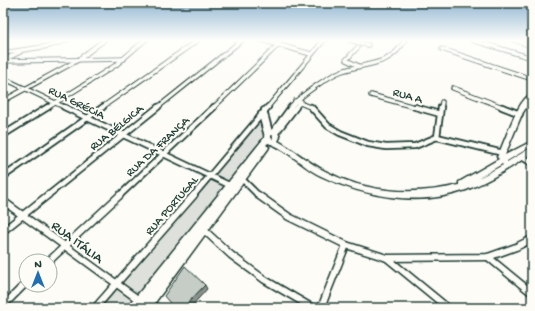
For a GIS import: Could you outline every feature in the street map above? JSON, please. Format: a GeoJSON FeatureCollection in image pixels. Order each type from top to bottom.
{"type":"FeatureCollection","features":[{"type":"Feature","properties":{"kind":"street"},"geometry":{"type":"LineString","coordinates":[[3,101],[78,60],[85,55]]}},
{"type":"Feature","properties":{"kind":"street"},"geometry":{"type":"LineString","coordinates":[[3,135],[56,103],[129,55]]}},
{"type":"Feature","properties":{"kind":"street"},"geometry":{"type":"LineString","coordinates":[[3,176],[178,55]]}},
{"type":"Feature","properties":{"kind":"street","name":"RUA BÉLGICA"},"geometry":{"type":"LineString","coordinates":[[3,231],[224,55]]}},
{"type":"Feature","properties":{"kind":"street","name":"RUA DA FRANÇA"},"geometry":{"type":"LineString","coordinates":[[57,253],[165,154],[268,55]]}},
{"type":"Feature","properties":{"kind":"street","name":"RUA PORTUGAL"},"geometry":{"type":"LineString","coordinates":[[95,308],[211,176],[311,55]]}},
{"type":"Feature","properties":{"kind":"street"},"geometry":{"type":"LineString","coordinates":[[351,55],[346,60],[359,66]]}},
{"type":"Feature","properties":{"kind":"street"},"geometry":{"type":"LineString","coordinates":[[147,305],[242,179],[272,137],[295,101],[304,96],[333,73],[387,60],[393,55]]}},
{"type":"Feature","properties":{"kind":"street"},"geometry":{"type":"LineString","coordinates":[[459,55],[532,79]]}},
{"type":"Feature","properties":{"kind":"street"},"geometry":{"type":"LineString","coordinates":[[520,55],[532,58]]}},
{"type":"Feature","properties":{"kind":"street"},"geometry":{"type":"LineString","coordinates":[[3,61],[14,56]]}},
{"type":"Feature","properties":{"kind":"street"},"geometry":{"type":"LineString","coordinates":[[3,61],[124,59]]}},
{"type":"Feature","properties":{"kind":"street","name":"RUA GRÉCIA"},"geometry":{"type":"LineString","coordinates":[[3,78],[229,185]]}},
{"type":"Feature","properties":{"kind":"street"},"geometry":{"type":"LineString","coordinates":[[453,88],[520,114]]}},
{"type":"Feature","properties":{"kind":"street","name":"RUA A"},"geometry":{"type":"LineString","coordinates":[[371,95],[440,114]]}},
{"type":"Feature","properties":{"kind":"street"},"geometry":{"type":"LineString","coordinates":[[497,172],[504,165],[502,156],[520,114],[527,100],[532,95]]}},
{"type":"Feature","properties":{"kind":"street"},"geometry":{"type":"LineString","coordinates":[[134,308],[229,185],[301,103],[304,96]]}},
{"type":"Feature","properties":{"kind":"street"},"geometry":{"type":"LineString","coordinates":[[295,101],[310,106],[328,126],[340,133],[368,144],[386,147],[415,146],[437,137],[502,156]]}},
{"type":"Feature","properties":{"kind":"street"},"geometry":{"type":"LineString","coordinates":[[437,137],[442,102]]}},
{"type":"Feature","properties":{"kind":"street"},"geometry":{"type":"LineString","coordinates":[[262,112],[272,137],[307,164],[323,173],[362,188],[394,194],[412,195],[453,190],[481,180],[497,172],[522,157],[531,146]]}},
{"type":"Feature","properties":{"kind":"street"},"geometry":{"type":"LineString","coordinates":[[453,190],[502,156],[531,146]]}},
{"type":"Feature","properties":{"kind":"street"},"geometry":{"type":"LineString","coordinates":[[522,157],[532,163]]}},
{"type":"Feature","properties":{"kind":"street"},"geometry":{"type":"LineString","coordinates":[[242,179],[256,194],[289,217],[346,245],[387,258],[488,257],[516,247],[532,239]]}},
{"type":"Feature","properties":{"kind":"street","name":"RUA ITÁLIA"},"geometry":{"type":"LineString","coordinates":[[3,201],[116,284],[147,305],[159,308]]}},
{"type":"Feature","properties":{"kind":"street"},"geometry":{"type":"LineString","coordinates":[[204,230],[231,255],[265,280],[313,308]]}},
{"type":"Feature","properties":{"kind":"street"},"geometry":{"type":"LineString","coordinates":[[321,308],[346,245]]}},
{"type":"Feature","properties":{"kind":"street"},"geometry":{"type":"LineString","coordinates":[[488,257],[532,293]]}},
{"type":"Feature","properties":{"kind":"street"},"geometry":{"type":"LineString","coordinates":[[387,258],[448,308]]}},
{"type":"Feature","properties":{"kind":"street"},"geometry":{"type":"LineString","coordinates":[[3,306],[18,291]]}},
{"type":"Feature","properties":{"kind":"shaded area"},"geometry":{"type":"Polygon","coordinates":[[[260,118],[265,133],[263,138],[130,308],[101,308],[211,180],[260,118]]]}},
{"type":"Feature","properties":{"kind":"building"},"geometry":{"type":"Polygon","coordinates":[[[185,266],[205,285],[183,308],[174,308],[164,296],[185,266]]]}}]}
